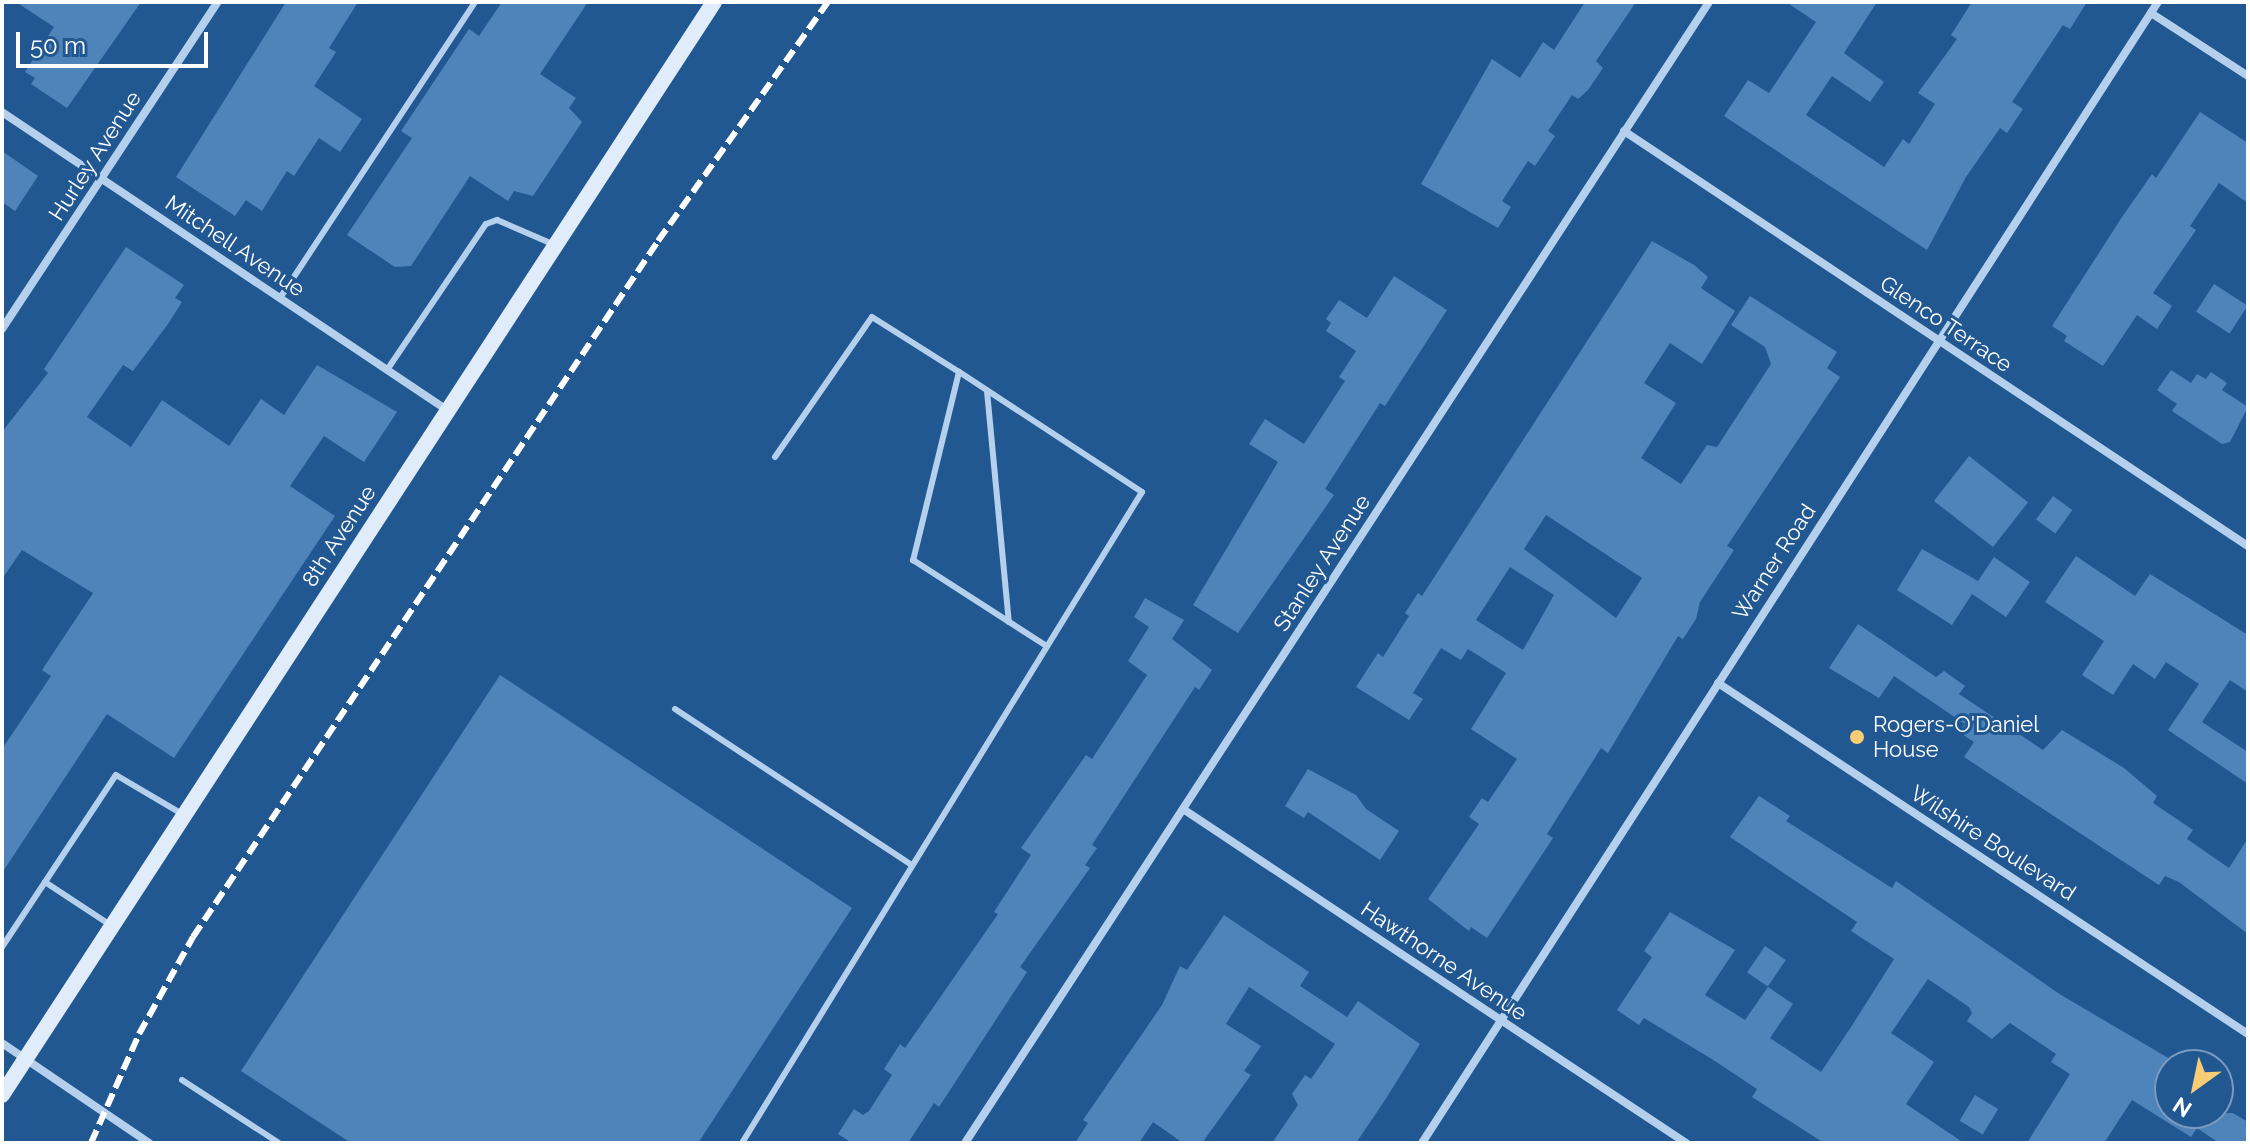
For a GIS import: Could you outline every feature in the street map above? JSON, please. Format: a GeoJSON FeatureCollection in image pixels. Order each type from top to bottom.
{"type":"FeatureCollection","features":[{"type":"Feature","properties":{"kind":"main road","name":"8th Avenue"},"geometry":{"type":"LineString","coordinates":[[2,1095],[714,2]]}},
{"type":"Feature","properties":{"kind":"street","name":"Hurley Avenue"},"geometry":{"type":"LineString","coordinates":[[2,329],[218,2]]}},
{"type":"Feature","properties":{"kind":"street","name":"Stanley Avenue"},"geometry":{"type":"LineString","coordinates":[[965,1143],[1709,2]]}},
{"type":"Feature","properties":{"kind":"street","name":"Warner Road"},"geometry":{"type":"LineString","coordinates":[[1422,1143],[2158,2]]}},
{"type":"Feature","properties":{"kind":"street"},"geometry":{"type":"LineString","coordinates":[[2151,13],[2248,76]]}},
{"type":"Feature","properties":{"kind":"street","name":"Mitchell Avenue"},"geometry":{"type":"LineString","coordinates":[[2,112],[447,410]]}},
{"type":"Feature","properties":{"kind":"street","name":"Glenco Terrace"},"geometry":{"type":"LineString","coordinates":[[1624,131],[2248,546]]}},
{"type":"Feature","properties":{"kind":"street","name":"Wilshire Boulevard"},"geometry":{"type":"LineString","coordinates":[[1718,683],[2248,1034]]}},
{"type":"Feature","properties":{"kind":"street","name":"Hawthorne Avenue"},"geometry":{"type":"LineString","coordinates":[[1183,809],[1686,1143]]}},
{"type":"Feature","properties":{"kind":"street"},"geometry":{"type":"LineString","coordinates":[[2,1043],[149,1143]]}},
{"type":"Feature","properties":{"kind":"lane"},"geometry":{"type":"LineString","coordinates":[[280,298],[475,2]]}},
{"type":"Feature","properties":{"kind":"lane"},"geometry":{"type":"LineString","coordinates":[[387,370],[486,224],[497,220],[555,245]]}},
{"type":"Feature","properties":{"kind":"lane"},"geometry":{"type":"LineString","coordinates":[[742,1143],[1045,645],[1142,492],[872,317],[775,457]]}},
{"type":"Feature","properties":{"kind":"lane"},"geometry":{"type":"LineString","coordinates":[[959,372],[913,560],[1045,645]]}},
{"type":"Feature","properties":{"kind":"lane"},"geometry":{"type":"LineString","coordinates":[[987,391],[1009,622]]}},
{"type":"Feature","properties":{"kind":"lane"},"geometry":{"type":"LineString","coordinates":[[675,709],[912,865]]}},
{"type":"Feature","properties":{"kind":"lane"},"geometry":{"type":"LineString","coordinates":[[2,947],[116,775],[184,815]]}},
{"type":"Feature","properties":{"kind":"lane"},"geometry":{"type":"LineString","coordinates":[[45,882],[112,926]]}},
{"type":"Feature","properties":{"kind":"lane"},"geometry":{"type":"LineString","coordinates":[[182,1080],[279,1143]]}},
{"type":"Feature","properties":{"kind":"building"},"geometry":{"type":"Polygon","coordinates":[[[16,2],[141,2],[67,108],[31,84],[35,78],[25,72],[54,27],[16,2]]]}},
{"type":"Feature","properties":{"kind":"building"},"geometry":{"type":"Polygon","coordinates":[[[286,2],[358,2],[329,48],[336,52],[314,86],[362,119],[340,152],[319,138],[294,176],[287,171],[262,211],[246,200],[235,216],[176,177],[286,2]]]}},
{"type":"Feature","properties":{"kind":"building"},"geometry":{"type":"Polygon","coordinates":[[[502,2],[588,2],[540,74],[576,98],[569,108],[582,122],[533,196],[514,191],[508,201],[470,176],[411,266],[395,267],[347,235],[412,138],[401,131],[469,29],[479,36],[502,2]]]}},
{"type":"Feature","properties":{"kind":"building"},"geometry":{"type":"Polygon","coordinates":[[[1585,2],[1636,2],[1596,61],[1603,68],[1578,99],[1572,95],[1548,131],[1555,136],[1535,166],[1528,161],[1502,201],[1511,207],[1498,228],[1421,184],[1492,59],[1520,78],[1543,42],[1554,50],[1585,2]]]}},
{"type":"Feature","properties":{"kind":"building"},"geometry":{"type":"Polygon","coordinates":[[[1786,2],[1877,2],[1844,53],[1884,82],[1870,102],[1832,76],[1806,115],[1884,167],[1903,139],[1909,144],[1935,104],[1918,93],[1957,39],[1951,35],[1972,2],[2087,2],[2070,29],[2063,25],[2012,102],[2023,109],[2007,133],[2000,128],[1966,177],[1927,250],[1724,116],[1748,80],[1769,93],[1816,22],[1786,2]]]}},
{"type":"Feature","properties":{"kind":"building"},"geometry":{"type":"Polygon","coordinates":[[[2200,112],[2248,143],[2248,203],[2219,183],[2190,226],[2196,230],[2153,293],[2172,306],[2157,329],[2137,315],[2103,366],[2064,341],[2067,336],[2052,326],[2122,217],[2152,174],[2156,178],[2200,112]]]}},
{"type":"Feature","properties":{"kind":"building"},"geometry":{"type":"Polygon","coordinates":[[[2,151],[38,176],[15,211],[2,202],[2,151]]]}},
{"type":"Feature","properties":{"kind":"building"},"geometry":{"type":"Polygon","coordinates":[[[1652,241],[1694,265],[1708,277],[1701,288],[1735,311],[1702,364],[1670,343],[1644,383],[1676,403],[1641,458],[1681,484],[1707,445],[1717,447],[1771,364],[1765,347],[1731,325],[1750,296],[1837,352],[1827,368],[1840,377],[1727,546],[1734,550],[1700,602],[1696,619],[1683,639],[1678,636],[1608,753],[1601,748],[1547,834],[1553,838],[1487,938],[1471,927],[1469,931],[1428,899],[1479,824],[1469,817],[1482,798],[1488,802],[1517,759],[1471,729],[1506,673],[1468,649],[1461,660],[1441,648],[1413,693],[1423,699],[1409,720],[1356,687],[1378,653],[1383,657],[1409,616],[1405,613],[1418,593],[1422,596],[1652,241]],[[1546,515],[1524,549],[1616,618],[1642,578],[1546,515]],[[1510,567],[1476,620],[1523,650],[1554,595],[1510,567]]]}},
{"type":"Feature","properties":{"kind":"building"},"geometry":{"type":"Polygon","coordinates":[[[126,247],[184,285],[175,298],[182,302],[168,324],[133,371],[123,365],[87,417],[131,447],[162,400],[229,446],[261,399],[284,415],[317,365],[397,412],[364,462],[324,436],[290,486],[335,516],[174,758],[107,714],[2,873],[2,749],[51,676],[42,670],[93,593],[22,550],[2,579],[2,432],[48,373],[44,369],[126,247]]]}},
{"type":"Feature","properties":{"kind":"building"},"geometry":{"type":"Polygon","coordinates":[[[1394,276],[1447,310],[1385,406],[1380,403],[1325,489],[1334,495],[1238,633],[1193,605],[1278,462],[1249,444],[1265,419],[1304,444],[1345,381],[1339,377],[1356,351],[1326,331],[1331,323],[1326,319],[1339,300],[1367,318],[1394,276]]]}},
{"type":"Feature","properties":{"kind":"building"},"geometry":{"type":"Polygon","coordinates":[[[2214,284],[2248,306],[2230,333],[2196,312],[2214,284]]]}},
{"type":"Feature","properties":{"kind":"building"},"geometry":{"type":"Polygon","coordinates":[[[2171,370],[2191,383],[2197,374],[2206,379],[2211,372],[2227,383],[2222,390],[2248,407],[2230,442],[2222,444],[2172,411],[2177,404],[2157,390],[2171,370]]]}},
{"type":"Feature","properties":{"kind":"building"},"geometry":{"type":"Polygon","coordinates":[[[1969,456],[2028,502],[1993,547],[1934,501],[1969,456]]]}},
{"type":"Feature","properties":{"kind":"building"},"geometry":{"type":"Polygon","coordinates":[[[2053,496],[2072,510],[2055,534],[2036,519],[2053,496]]]}},
{"type":"Feature","properties":{"kind":"building"},"geometry":{"type":"Polygon","coordinates":[[[1922,549],[1978,581],[1994,557],[2030,582],[2006,617],[1972,594],[1952,625],[1897,590],[1922,549]]]}},
{"type":"Feature","properties":{"kind":"building"},"geometry":{"type":"Polygon","coordinates":[[[2076,556],[2135,596],[2150,574],[2248,635],[2248,692],[2230,680],[2202,722],[2248,752],[2248,784],[2168,730],[2199,684],[2166,662],[2155,679],[2133,664],[2113,695],[2082,675],[2104,641],[2045,602],[2076,556]]]}},
{"type":"Feature","properties":{"kind":"building"},"geometry":{"type":"Polygon","coordinates":[[[1145,598],[1184,620],[1172,639],[1212,670],[1199,690],[1195,687],[1092,845],[1097,848],[1085,865],[1090,868],[1020,967],[1027,972],[939,1107],[934,1103],[908,1143],[852,1143],[838,1134],[854,1109],[863,1115],[869,1111],[892,1075],[884,1069],[900,1044],[905,1048],[998,914],[994,912],[1031,855],[1021,848],[1086,755],[1092,759],[1147,675],[1128,661],[1149,627],[1134,617],[1145,598]]]}},
{"type":"Feature","properties":{"kind":"building"},"geometry":{"type":"Polygon","coordinates":[[[1858,624],[1936,677],[1944,671],[1965,686],[1959,694],[2043,750],[2062,730],[2124,768],[2157,796],[2153,803],[2193,830],[2187,839],[2229,868],[2248,838],[2248,934],[2179,882],[2165,876],[2159,885],[1964,757],[1974,742],[1959,732],[1965,724],[1894,676],[1879,698],[1829,668],[1858,624]]]}},
{"type":"Feature","properties":{"kind":"building"},"geometry":{"type":"Polygon","coordinates":[[[500,675],[852,908],[698,1143],[351,1143],[241,1071],[500,675]]]}},
{"type":"Feature","properties":{"kind":"building"},"geometry":{"type":"Polygon","coordinates":[[[1308,769],[1356,795],[1366,809],[1399,831],[1380,860],[1308,812],[1304,818],[1285,806],[1308,769]]]}},
{"type":"Feature","properties":{"kind":"building"},"geometry":{"type":"Polygon","coordinates":[[[1759,796],[1790,816],[1786,821],[1892,888],[1896,881],[2061,995],[2154,1050],[2154,1114],[2132,1100],[2104,1143],[2027,1143],[2070,1074],[2051,1062],[2056,1054],[2010,1023],[1992,1039],[1967,1021],[1972,1013],[1969,1007],[1928,979],[1891,1033],[1934,1062],[1906,1104],[1964,1143],[1824,1143],[1752,1097],[1757,1089],[1715,1061],[1644,1018],[1639,1025],[1617,1010],[1652,957],[1644,951],[1670,912],[1735,950],[1705,995],[1745,1020],[1768,987],[1793,1004],[1770,1038],[1821,1072],[1894,959],[1851,931],[1857,922],[1730,837],[1759,796]]]}},
{"type":"Feature","properties":{"kind":"building"},"geometry":{"type":"Polygon","coordinates":[[[1224,915],[1309,972],[1300,986],[1347,1017],[1358,1001],[1420,1044],[1385,1100],[1356,1143],[1272,1143],[1298,1105],[1292,1094],[1305,1075],[1311,1079],[1335,1044],[1249,987],[1226,1024],[1261,1046],[1244,1071],[1251,1075],[1202,1143],[1183,1143],[1153,1122],[1139,1143],[1075,1143],[1088,1123],[1083,1120],[1162,1005],[1180,966],[1187,970],[1224,915]]]}},
{"type":"Feature","properties":{"kind":"building"},"geometry":{"type":"Polygon","coordinates":[[[1765,946],[1786,960],[1768,987],[1747,973],[1765,946]]]}},
{"type":"Feature","properties":{"kind":"building"},"geometry":{"type":"Polygon","coordinates":[[[1975,1095],[1998,1109],[1983,1135],[1960,1121],[1975,1095]]]}},
{"type":"Feature","properties":{"kind":"building"},"geometry":{"type":"Polygon","coordinates":[[[2234,1114],[2248,1122],[2248,1143],[2219,1143],[2198,1129],[2234,1129],[2234,1114]]]}},
{"type":"Feature","properties":{"kind":"building"},"geometry":{"type":"Polygon","coordinates":[[[2178,1129],[2196,1129],[2191,1137],[2178,1129]]]}},
{"type":"Feature","properties":{"kind":"railway"},"geometry":{"type":"LineString","coordinates":[[91,1143],[139,1034],[193,937],[658,241],[828,2]]}},
{"type":"Feature","properties":{"kind":"place","name":"Rogers-O'Daniel House"},"geometry":{"type":"Point","coordinates":[1857,737]}}]}
